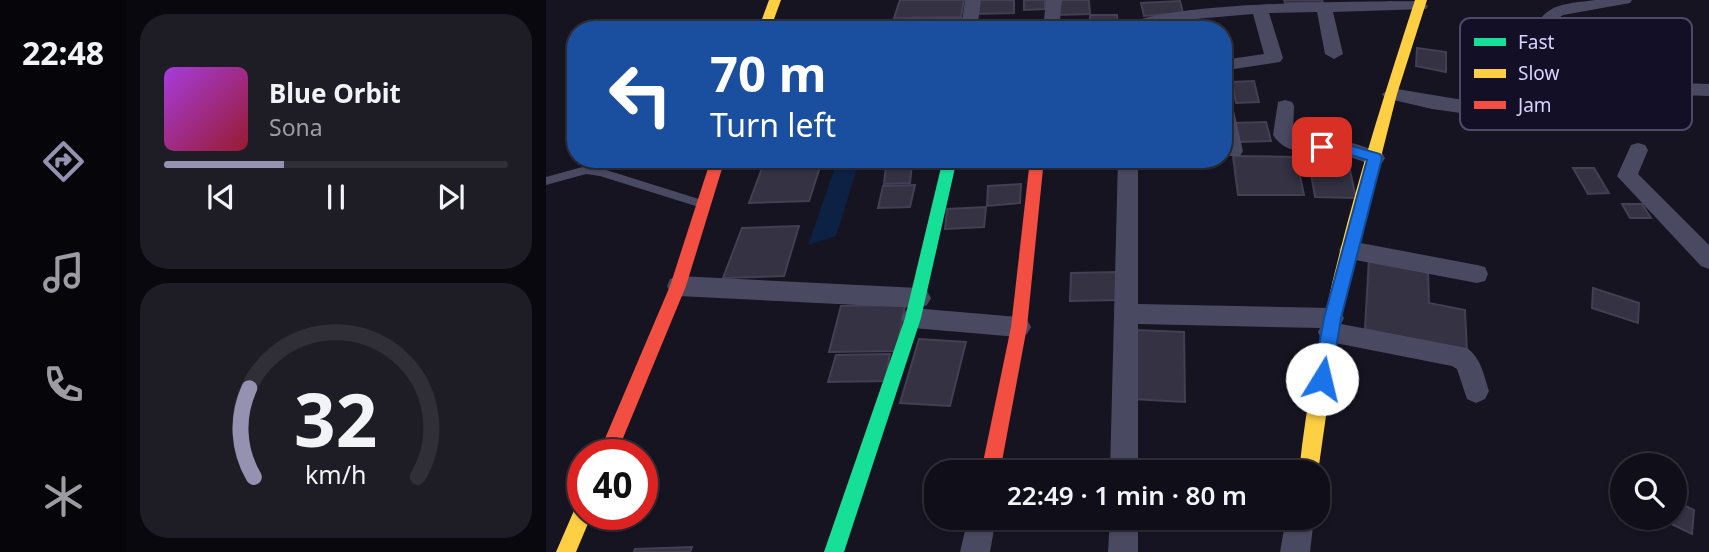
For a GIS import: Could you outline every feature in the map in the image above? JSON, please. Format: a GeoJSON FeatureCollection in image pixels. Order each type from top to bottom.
{"type":"FeatureCollection","features":[{"type":"Feature","properties":{"kind":"street"},"geometry":{"type":"LineString","coordinates":[[767,21],[775,0]]}},
{"type":"Feature","properties":{"kind":"street"},"geometry":{"type":"LineString","coordinates":[[970,21],[973,0]]}},
{"type":"Feature","properties":{"kind":"street"},"geometry":{"type":"LineString","coordinates":[[1052,21],[1054,0]]}},
{"type":"Feature","properties":{"kind":"street"},"geometry":{"type":"LineString","coordinates":[[1551,18],[1551,14],[1624,0]]}},
{"type":"Feature","properties":{"kind":"street"},"geometry":{"type":"LineString","coordinates":[[1149,21],[1189,7],[1324,8],[1420,3],[1391,94],[1331,325],[1310,460]]}},
{"type":"Feature","properties":{"kind":"street"},"geometry":{"type":"LineString","coordinates":[[1324,8],[1334,54]]}},
{"type":"Feature","properties":{"kind":"street"},"geometry":{"type":"LineString","coordinates":[[1232,64],[1274,58],[1260,9]]}},
{"type":"Feature","properties":{"kind":"street"},"geometry":{"type":"LineString","coordinates":[[1391,94],[1460,107]]}},
{"type":"Feature","properties":{"kind":"street"},"geometry":{"type":"LineString","coordinates":[[1285,106],[1283,135],[1289,141],[1300,145],[1345,149],[1375,158]]}},
{"type":"Feature","properties":{"kind":"street"},"geometry":{"type":"LineString","coordinates":[[1232,146],[1233,151]]}},
{"type":"Feature","properties":{"kind":"street"},"geometry":{"type":"LineString","coordinates":[[1638,150],[1627,176],[1649,195],[1709,260]]}},
{"type":"Feature","properties":{"kind":"street"},"geometry":{"type":"LineString","coordinates":[[614,439],[678,286],[715,168]]}},
{"type":"Feature","properties":{"kind":"street"},"geometry":{"type":"LineString","coordinates":[[834,552],[916,308],[948,168]]}},
{"type":"Feature","properties":{"kind":"street"},"geometry":{"type":"LineString","coordinates":[[992,460],[1019,327],[1036,168]]}},
{"type":"Feature","properties":{"kind":"street"},"geometry":{"type":"LineString","coordinates":[[1124,460],[1128,168]]}},
{"type":"Feature","properties":{"kind":"street"},"geometry":{"type":"LineString","coordinates":[[1350,250],[1477,274]]}},
{"type":"Feature","properties":{"kind":"street"},"geometry":{"type":"LineString","coordinates":[[678,286],[916,308],[1019,327]]}},
{"type":"Feature","properties":{"kind":"street"},"geometry":{"type":"LineString","coordinates":[[1127,314],[1331,325],[1458,356],[1467,362],[1476,391]]}},
{"type":"Feature","properties":{"kind":"street"},"geometry":{"type":"LineString","coordinates":[[566,552],[576,530]]}},
{"type":"Feature","properties":{"kind":"street"},"geometry":{"type":"LineString","coordinates":[[975,552],[980,530]]}},
{"type":"Feature","properties":{"kind":"street"},"geometry":{"type":"LineString","coordinates":[[1123,552],[1124,530]]}},
{"type":"Feature","properties":{"kind":"street"},"geometry":{"type":"LineString","coordinates":[[1295,552],[1298,530]]}},
{"type":"Feature","properties":{"kind":"lane"},"geometry":{"type":"LineString","coordinates":[[546,181],[586,170],[600,172],[702,204]]}},
{"type":"Feature","properties":{"kind":"water"},"geometry":{"type":"Polygon","coordinates":[[[835,168],[857,168],[836,236],[808,245],[835,168]]]}},
{"type":"Feature","properties":{"kind":"building"},"geometry":{"type":"Polygon","coordinates":[[[900,0],[964,0],[961,17],[894,18],[900,0]]]}},
{"type":"Feature","properties":{"kind":"building"},"geometry":{"type":"Polygon","coordinates":[[[976,0],[1014,0],[1014,13],[974,14],[976,0]]]}},
{"type":"Feature","properties":{"kind":"building"},"geometry":{"type":"Polygon","coordinates":[[[1024,0],[1045,0],[1045,9],[1024,10],[1024,0]]]}},
{"type":"Feature","properties":{"kind":"building"},"geometry":{"type":"Polygon","coordinates":[[[1058,0],[1089,0],[1090,14],[1057,15],[1058,0]]]}},
{"type":"Feature","properties":{"kind":"building"},"geometry":{"type":"Polygon","coordinates":[[[1284,0],[1322,0],[1323,3],[1285,3],[1284,0]]]}},
{"type":"Feature","properties":{"kind":"building"},"geometry":{"type":"Polygon","coordinates":[[[1180,1],[1183,13],[1144,16],[1141,3],[1180,1]]]}},
{"type":"Feature","properties":{"kind":"building"},"geometry":{"type":"Polygon","coordinates":[[[1090,15],[1117,15],[1118,21],[1090,21],[1090,15]]]}},
{"type":"Feature","properties":{"kind":"building"},"geometry":{"type":"Polygon","coordinates":[[[966,18],[966,21],[903,21],[966,18]]]}},
{"type":"Feature","properties":{"kind":"building"},"geometry":{"type":"Polygon","coordinates":[[[1417,48],[1446,52],[1446,72],[1416,66],[1417,48]]]}},
{"type":"Feature","properties":{"kind":"building"},"geometry":{"type":"Polygon","coordinates":[[[1254,81],[1259,102],[1236,103],[1232,82],[1254,81]]]}},
{"type":"Feature","properties":{"kind":"building"},"geometry":{"type":"Polygon","coordinates":[[[1266,122],[1271,141],[1239,142],[1235,123],[1266,122]]]}},
{"type":"Feature","properties":{"kind":"building"},"geometry":{"type":"Polygon","coordinates":[[[1307,151],[1346,152],[1356,198],[1315,197],[1307,151]]]}},
{"type":"Feature","properties":{"kind":"building"},"geometry":{"type":"Polygon","coordinates":[[[1233,156],[1296,157],[1304,195],[1238,195],[1233,156]]]}},
{"type":"Feature","properties":{"kind":"building"},"geometry":{"type":"Polygon","coordinates":[[[762,168],[820,168],[809,201],[749,203],[762,168]]]}},
{"type":"Feature","properties":{"kind":"building"},"geometry":{"type":"Polygon","coordinates":[[[886,168],[912,168],[910,183],[884,184],[886,168]]]}},
{"type":"Feature","properties":{"kind":"building"},"geometry":{"type":"Polygon","coordinates":[[[1573,168],[1594,168],[1609,193],[1588,194],[1573,168]]]}},
{"type":"Feature","properties":{"kind":"building"},"geometry":{"type":"Polygon","coordinates":[[[1021,184],[1020,203],[987,206],[988,186],[1021,184]]]}},
{"type":"Feature","properties":{"kind":"building"},"geometry":{"type":"Polygon","coordinates":[[[915,185],[910,207],[878,208],[883,186],[915,185]]]}},
{"type":"Feature","properties":{"kind":"building"},"geometry":{"type":"Polygon","coordinates":[[[1622,204],[1642,204],[1651,218],[1630,218],[1622,204]]]}},
{"type":"Feature","properties":{"kind":"building"},"geometry":{"type":"Polygon","coordinates":[[[986,207],[984,227],[945,229],[947,209],[986,207]]]}},
{"type":"Feature","properties":{"kind":"building"},"geometry":{"type":"Polygon","coordinates":[[[799,226],[784,276],[723,278],[742,228],[799,226]]]}},
{"type":"Feature","properties":{"kind":"building"},"geometry":{"type":"Polygon","coordinates":[[[1369,258],[1428,270],[1429,303],[1465,310],[1467,351],[1365,329],[1369,258]]]}},
{"type":"Feature","properties":{"kind":"building"},"geometry":{"type":"Polygon","coordinates":[[[1119,272],[1119,300],[1070,301],[1071,273],[1119,272]]]}},
{"type":"Feature","properties":{"kind":"building"},"geometry":{"type":"Polygon","coordinates":[[[1593,288],[1639,303],[1638,323],[1592,308],[1593,288]]]}},
{"type":"Feature","properties":{"kind":"building"},"geometry":{"type":"Polygon","coordinates":[[[905,305],[896,351],[829,352],[841,306],[905,305]]]}},
{"type":"Feature","properties":{"kind":"building"},"geometry":{"type":"Polygon","coordinates":[[[1136,330],[1184,332],[1185,402],[1133,399],[1136,330]]]}},
{"type":"Feature","properties":{"kind":"building"},"geometry":{"type":"Polygon","coordinates":[[[919,339],[966,342],[950,406],[900,403],[919,339]]]}},
{"type":"Feature","properties":{"kind":"building"},"geometry":{"type":"Polygon","coordinates":[[[890,354],[885,381],[828,382],[836,355],[890,354]]]}},
{"type":"Feature","properties":{"kind":"building"},"geometry":{"type":"Polygon","coordinates":[[[1687,507],[1694,510],[1692,534],[1684,530],[1687,530],[1687,507]]]}},
{"type":"Feature","properties":{"kind":"building"},"geometry":{"type":"Polygon","coordinates":[[[692,547],[690,552],[634,552],[635,549],[692,547]]]}},
{"type":"Feature","properties":{"kind":"traffic: fast"},"geometry":{"type":"LineString","coordinates":[[834,552],[913,318],[948,168]]}},
{"type":"Feature","properties":{"kind":"traffic: slow"},"geometry":{"type":"LineString","coordinates":[[767,21],[775,0]]}},
{"type":"Feature","properties":{"kind":"traffic: slow"},"geometry":{"type":"LineString","coordinates":[[1310,460],[1332,318],[1391,94],[1421,0]]}},
{"type":"Feature","properties":{"kind":"traffic: slow"},"geometry":{"type":"LineString","coordinates":[[566,552],[576,530]]}},
{"type":"Feature","properties":{"kind":"traffic: jam"},"geometry":{"type":"LineString","coordinates":[[614,439],[678,286],[715,168]]}},
{"type":"Feature","properties":{"kind":"traffic: jam"},"geometry":{"type":"LineString","coordinates":[[992,460],[1019,327],[1036,168]]}},
{"type":"Feature","properties":{"kind":"route"},"geometry":{"type":"LineString","coordinates":[[1322,147],[1345,149],[1375,158],[1332,318],[1322,379]]}}]}
